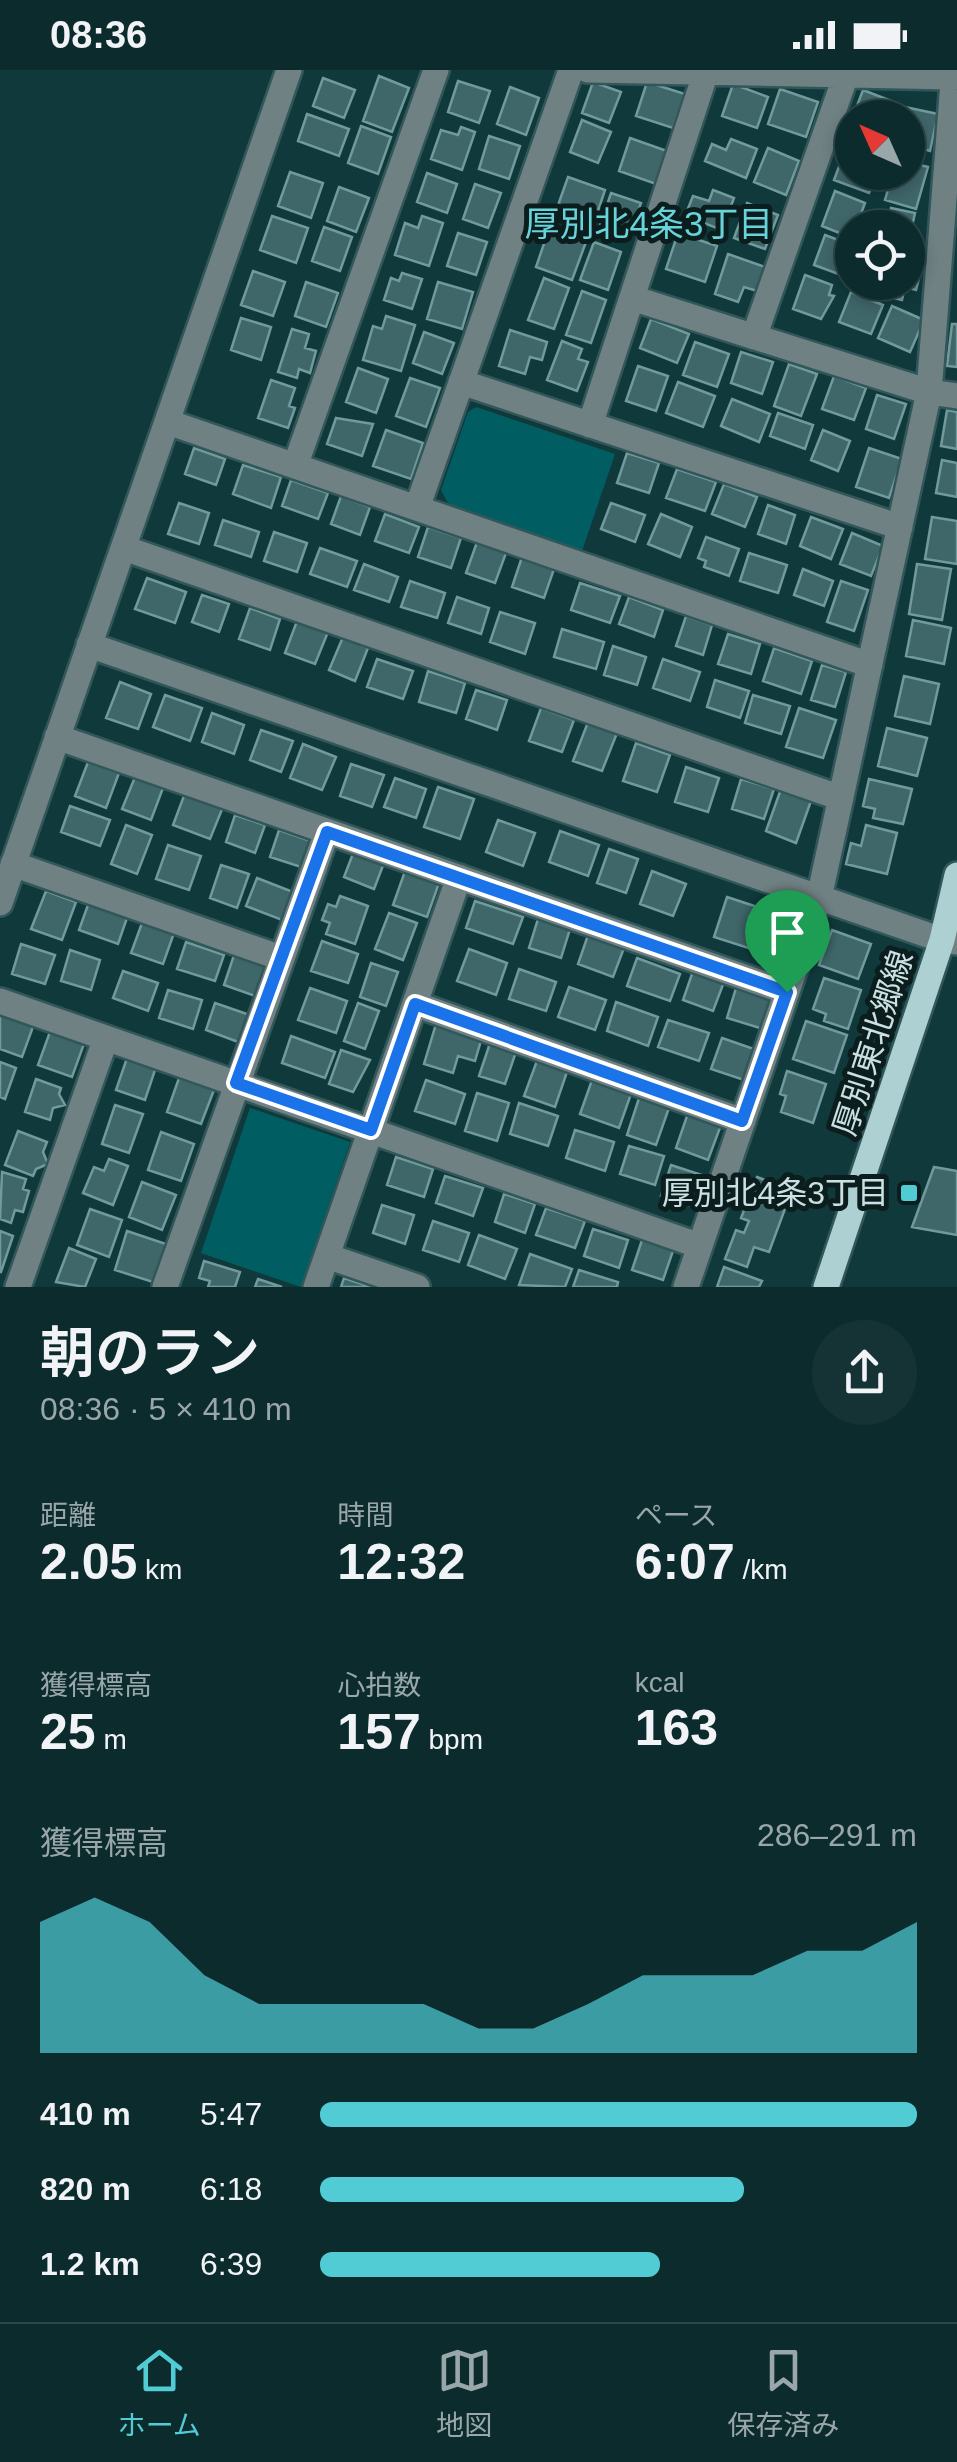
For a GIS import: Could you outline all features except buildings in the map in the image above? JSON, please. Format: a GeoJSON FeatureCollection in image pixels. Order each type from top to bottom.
{"type":"FeatureCollection","features":[{"type":"Feature","properties":{"kind":"main road","name":"厚別東北郷線"},"geometry":{"type":"LineString","coordinates":[[826,1287],[949,941],[957,875]]}},
{"type":"Feature","properties":{"kind":"street"},"geometry":{"type":"LineString","coordinates":[[0,903],[289,70]]}},
{"type":"Feature","properties":{"kind":"street"},"geometry":{"type":"LineString","coordinates":[[295,466],[436,70]]}},
{"type":"Feature","properties":{"kind":"street"},"geometry":{"type":"LineString","coordinates":[[417,508],[571,70]]}},
{"type":"Feature","properties":{"kind":"street"},"geometry":{"type":"LineString","coordinates":[[588,70],[954,74],[929,392],[819,898],[686,1287]]}},
{"type":"Feature","properties":{"kind":"street"},"geometry":{"type":"LineString","coordinates":[[590,425],[706,72]]}},
{"type":"Feature","properties":{"kind":"street"},"geometry":{"type":"LineString","coordinates":[[754,336],[846,75]]}},
{"type":"Feature","properties":{"kind":"street"},"geometry":{"type":"LineString","coordinates":[[632,298],[929,392],[957,396]]}},
{"type":"Feature","properties":{"kind":"street"},"geometry":{"type":"LineString","coordinates":[[461,382],[900,527]]}},
{"type":"Feature","properties":{"kind":"street"},"geometry":{"type":"LineString","coordinates":[[168,422],[870,665]]}},
{"type":"Feature","properties":{"kind":"street"},"geometry":{"type":"LineString","coordinates":[[124,548],[841,798]]}},
{"type":"Feature","properties":{"kind":"street"},"geometry":{"type":"LineString","coordinates":[[88,645],[949,941]]}},
{"type":"Feature","properties":{"kind":"street"},"geometry":{"type":"LineString","coordinates":[[57,737],[787,992]]}},
{"type":"Feature","properties":{"kind":"street"},"geometry":{"type":"LineString","coordinates":[[165,1287],[327,832]]}},
{"type":"Feature","properties":{"kind":"street"},"geometry":{"type":"LineString","coordinates":[[13,864],[281,958]]}},
{"type":"Feature","properties":{"kind":"street"},"geometry":{"type":"LineString","coordinates":[[316,1287],[459,877]]}},
{"type":"Feature","properties":{"kind":"street"},"geometry":{"type":"LineString","coordinates":[[0,1001],[700,1246]]}},
{"type":"Feature","properties":{"kind":"street"},"geometry":{"type":"LineString","coordinates":[[415,1004],[742,1121]]}},
{"type":"Feature","properties":{"kind":"street"},"geometry":{"type":"LineString","coordinates":[[18,1287],[106,1038]]}},
{"type":"Feature","properties":{"kind":"street"},"geometry":{"type":"LineString","coordinates":[[328,1256],[417,1287]]}},
{"type":"Feature","properties":{"kind":"shaded area"},"geometry":{"type":"Polygon","coordinates":[[[476,407],[615,454],[582,551],[449,505],[441,490],[468,412],[476,407]]]}},
{"type":"Feature","properties":{"kind":"shaded area"},"geometry":{"type":"Polygon","coordinates":[[[250,1108],[350,1142],[301,1287],[201,1253],[250,1108]]]}},
{"type":"Feature","properties":{"kind":"place","name":"厚別北4条3丁目"},"geometry":{"type":"Point","coordinates":[909,1193]}},
{"type":"Feature","properties":{"kind":"district","name":"厚別北4条3丁目"},"geometry":{"type":"Point","coordinates":[649,224]}},
{"type":"Feature","properties":{"kind":"route"},"geometry":{"type":"LineString","coordinates":[[327,832],[787,992],[742,1121],[415,1004],[371,1130],[236,1083],[327,832]]}}]}
